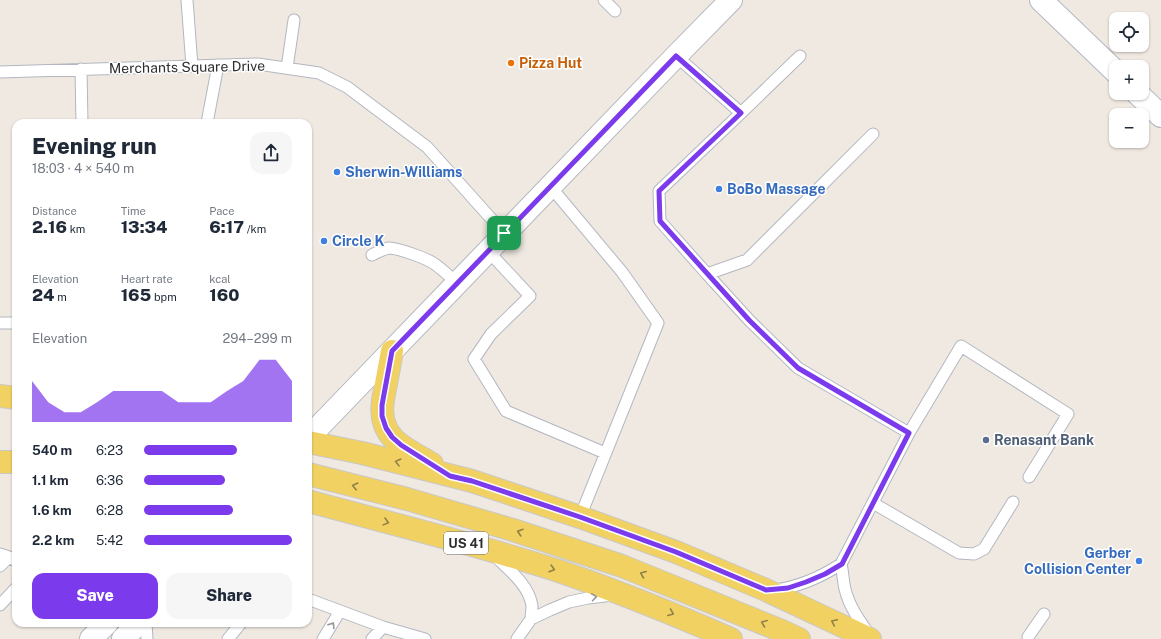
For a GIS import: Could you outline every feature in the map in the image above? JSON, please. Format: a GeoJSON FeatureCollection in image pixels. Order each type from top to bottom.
{"type":"FeatureCollection","features":[{"type":"Feature","properties":{"kind":"main road"},"geometry":{"type":"LineString","coordinates":[[392,351],[382,405],[382,416],[386,428],[392,437],[401,445],[450,476]]}},
{"type":"Feature","properties":{"kind":"main road"},"geometry":{"type":"LineString","coordinates":[[0,396],[12,398]]}},
{"type":"Feature","properties":{"kind":"main road"},"geometry":{"type":"LineString","coordinates":[[312,443],[362,453],[472,481],[580,517],[676,552],[766,590],[871,639]]}},
{"type":"Feature","properties":{"kind":"main road"},"geometry":{"type":"LineString","coordinates":[[0,462],[12,462]]}},
{"type":"Feature","properties":{"kind":"main road"},"geometry":{"type":"LineString","coordinates":[[312,475],[407,499],[513,530],[622,566],[799,639]]}},
{"type":"Feature","properties":{"kind":"main road","name":"US 41"},"geometry":{"type":"LineString","coordinates":[[312,502],[489,549],[622,593],[731,639]]}},
{"type":"Feature","properties":{"kind":"street"},"geometry":{"type":"LineString","coordinates":[[312,434],[504,233],[731,0]]}},
{"type":"Feature","properties":{"kind":"street"},"geometry":{"type":"LineString","coordinates":[[1041,0],[1109,65]]}},
{"type":"Feature","properties":{"kind":"street"},"geometry":{"type":"LineString","coordinates":[[1144,100],[1161,116]]}},
{"type":"Feature","properties":{"kind":"street"},"geometry":{"type":"LineString","coordinates":[[91,639],[103,627]]}},
{"type":"Feature","properties":{"kind":"street"},"geometry":{"type":"LineString","coordinates":[[123,639],[135,627]]}},
{"type":"Feature","properties":{"kind":"lane"},"geometry":{"type":"LineString","coordinates":[[187,0],[192,66]]}},
{"type":"Feature","properties":{"kind":"lane"},"geometry":{"type":"LineString","coordinates":[[604,0],[615,11]]}},
{"type":"Feature","properties":{"kind":"lane"},"geometry":{"type":"LineString","coordinates":[[287,68],[294,20]]}},
{"type":"Feature","properties":{"kind":"lane"},"geometry":{"type":"LineString","coordinates":[[676,56],[741,113]]}},
{"type":"Feature","properties":{"kind":"lane"},"geometry":{"type":"LineString","coordinates":[[800,56],[659,191],[660,221],[706,274],[749,320],[798,368],[909,433]]}},
{"type":"Feature","properties":{"kind":"lane","name":"Merchants Square Drive"},"geometry":{"type":"LineString","coordinates":[[0,72],[258,64],[319,73],[347,87],[427,147],[504,233]]}},
{"type":"Feature","properties":{"kind":"lane"},"geometry":{"type":"LineString","coordinates":[[208,119],[218,65]]}},
{"type":"Feature","properties":{"kind":"lane"},"geometry":{"type":"LineString","coordinates":[[80,69],[82,119]]}},
{"type":"Feature","properties":{"kind":"lane"},"geometry":{"type":"LineString","coordinates":[[706,274],[747,260],[873,134]]}},
{"type":"Feature","properties":{"kind":"lane"},"geometry":{"type":"LineString","coordinates":[[550,186],[622,272],[658,323],[580,517]]}},
{"type":"Feature","properties":{"kind":"lane"},"geometry":{"type":"LineString","coordinates":[[372,255],[382,250],[391,248],[404,252],[435,264],[457,283]]}},
{"type":"Feature","properties":{"kind":"lane"},"geometry":{"type":"LineString","coordinates":[[488,251],[530,296],[491,334],[474,359],[506,412],[606,453]]}},
{"type":"Feature","properties":{"kind":"lane"},"geometry":{"type":"LineString","coordinates":[[0,323],[12,323]]}},
{"type":"Feature","properties":{"kind":"lane"},"geometry":{"type":"LineString","coordinates":[[766,590],[788,588],[806,582],[825,574],[842,564],[909,433],[961,346],[1068,414],[1029,477]]}},
{"type":"Feature","properties":{"kind":"lane"},"geometry":{"type":"LineString","coordinates":[[873,503],[959,553],[974,554],[984,548],[1013,502]]}},
{"type":"Feature","properties":{"kind":"lane"},"geometry":{"type":"LineString","coordinates":[[489,549],[517,578],[528,594],[532,607],[531,619],[517,639]]}},
{"type":"Feature","properties":{"kind":"lane"},"geometry":{"type":"LineString","coordinates":[[0,566],[8,557]]}},
{"type":"Feature","properties":{"kind":"lane"},"geometry":{"type":"LineString","coordinates":[[842,564],[845,589],[851,605],[871,639]]}},
{"type":"Feature","properties":{"kind":"lane"},"geometry":{"type":"LineString","coordinates":[[0,605],[12,592]]}},
{"type":"Feature","properties":{"kind":"lane"},"geometry":{"type":"LineString","coordinates":[[531,619],[569,602],[622,593]]}},
{"type":"Feature","properties":{"kind":"lane"},"geometry":{"type":"LineString","coordinates":[[312,600],[384,627],[425,639]]}},
{"type":"Feature","properties":{"kind":"lane"},"geometry":{"type":"LineString","coordinates":[[323,639],[340,611]]}},
{"type":"Feature","properties":{"kind":"lane"},"geometry":{"type":"LineString","coordinates":[[1027,638],[1044,614]]}},
{"type":"Feature","properties":{"kind":"lane"},"geometry":{"type":"LineString","coordinates":[[146,627],[147,639]]}},
{"type":"Feature","properties":{"kind":"lane"},"geometry":{"type":"LineString","coordinates":[[228,639],[238,627]]}},
{"type":"Feature","properties":{"kind":"lane"},"geometry":{"type":"LineString","coordinates":[[372,639],[384,627]]}},
{"type":"Feature","properties":{"kind":"place","name":"Pizza Hut"},"geometry":{"type":"Point","coordinates":[511,63]}},
{"type":"Feature","properties":{"kind":"place","name":"Sherwin-Williams"},"geometry":{"type":"Point","coordinates":[337,172]}},
{"type":"Feature","properties":{"kind":"place","name":"BoBo Massage"},"geometry":{"type":"Point","coordinates":[719,189]}},
{"type":"Feature","properties":{"kind":"place","name":"Circle K"},"geometry":{"type":"Point","coordinates":[324,241]}},
{"type":"Feature","properties":{"kind":"place","name":"Renasant Bank"},"geometry":{"type":"Point","coordinates":[986,440]}},
{"type":"Feature","properties":{"kind":"place","name":"Gerber Collision Center"},"geometry":{"type":"Point","coordinates":[1139,561]}},
{"type":"Feature","properties":{"kind":"route"},"geometry":{"type":"LineString","coordinates":[[676,56],[741,113],[659,191],[660,221],[706,274],[749,320],[798,368],[909,433],[842,564],[825,574],[806,582],[788,588],[766,590],[676,552],[580,517],[472,481],[450,476],[401,445],[392,437],[386,428],[382,416],[382,405],[392,351],[504,233],[676,56]]}}]}
